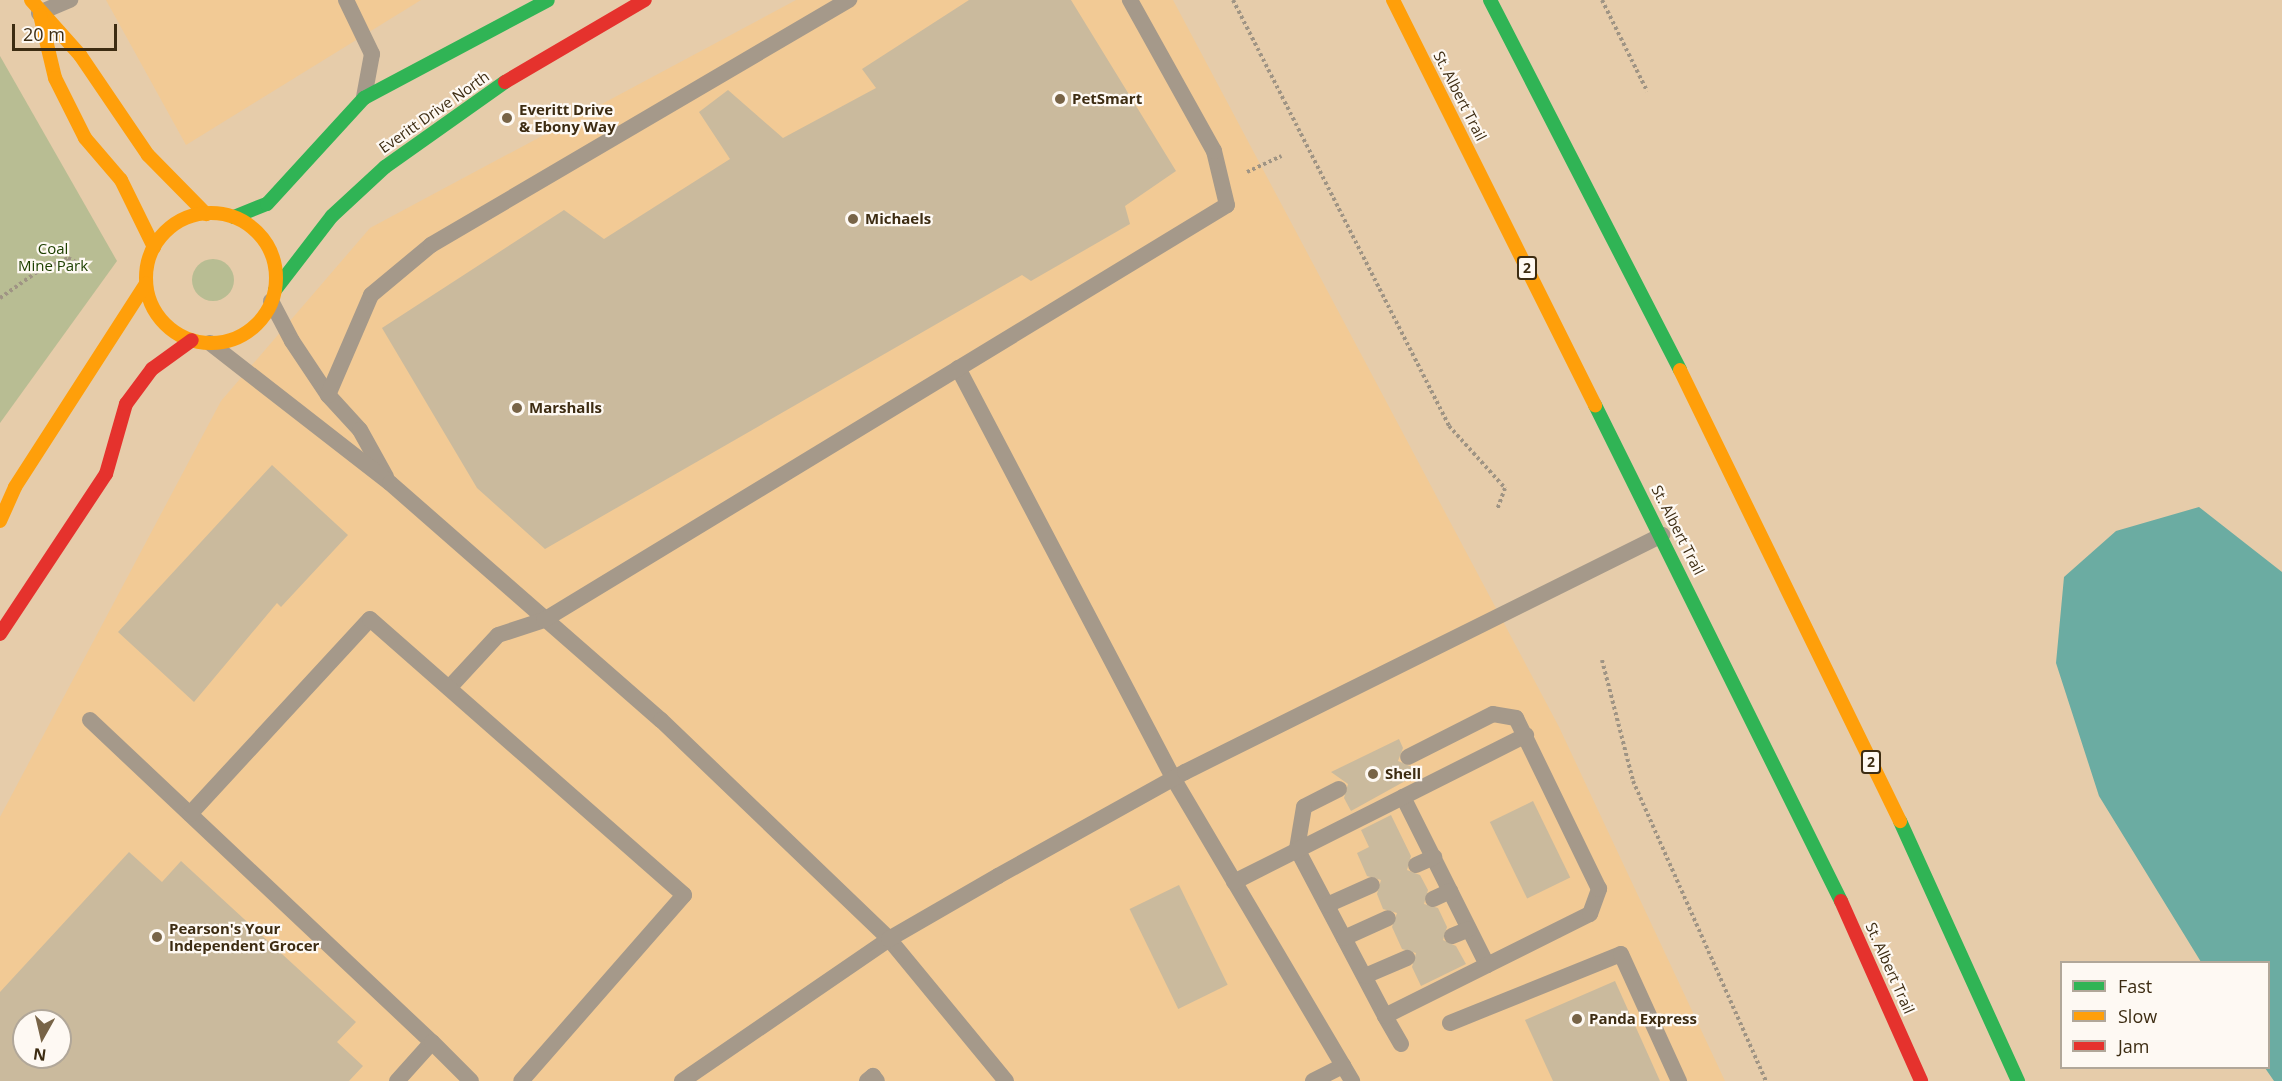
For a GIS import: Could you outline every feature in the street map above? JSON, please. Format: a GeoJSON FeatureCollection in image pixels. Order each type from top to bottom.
{"type":"FeatureCollection","features":[{"type":"Feature","properties":{"kind":"street"},"geometry":{"type":"LineString","coordinates":[[234,217],[267,204],[364,98],[548,0]]}},
{"type":"Feature","properties":{"kind":"street","name":"Everitt Drive North"},"geometry":{"type":"LineString","coordinates":[[273,296],[332,216],[384,167],[474,100],[645,0]]}},
{"type":"Feature","properties":{"kind":"street","name":"St. Albert Trail"},"geometry":{"type":"LineString","coordinates":[[1393,0],[1821,855],[1921,1081]]}},
{"type":"Feature","properties":{"kind":"street","name":"2"},"geometry":{"type":"LineString","coordinates":[[1490,0],[1659,327],[1896,815],[2018,1081]]}},
{"type":"Feature","properties":{"kind":"street"},"geometry":{"type":"LineString","coordinates":[[35,7],[80,56],[148,155],[206,214]]}},
{"type":"Feature","properties":{"kind":"street"},"geometry":{"type":"LineString","coordinates":[[35,7],[55,78],[85,138],[121,180],[154,247]]}},
{"type":"Feature","properties":{"kind":"street"},"geometry":{"type":"LineString","coordinates":[[0,521],[15,487],[146,284],[154,247],[180,221],[206,214],[234,217],[250,226],[267,247],[273,296],[245,334],[210,343],[192,340],[160,319],[146,284]]}},
{"type":"Feature","properties":{"kind":"street"},"geometry":{"type":"LineString","coordinates":[[0,634],[106,474],[126,404],[152,369],[192,340]]}},
{"type":"Feature","properties":{"kind":"lane"},"geometry":{"type":"LineString","coordinates":[[35,7],[70,0]]}},
{"type":"Feature","properties":{"kind":"lane"},"geometry":{"type":"LineString","coordinates":[[346,0],[372,54],[364,98]]}},
{"type":"Feature","properties":{"kind":"lane"},"geometry":{"type":"LineString","coordinates":[[328,395],[371,295],[431,245],[849,0]]}},
{"type":"Feature","properties":{"kind":"lane"},"geometry":{"type":"LineString","coordinates":[[449,688],[498,635],[544,620],[1227,205],[1214,151],[1130,0]]}},
{"type":"Feature","properties":{"kind":"lane"},"geometry":{"type":"LineString","coordinates":[[273,296],[328,395],[360,430],[390,483]]}},
{"type":"Feature","properties":{"kind":"lane"},"geometry":{"type":"LineString","coordinates":[[210,343],[390,483],[544,620],[662,720],[889,939],[1006,1081]]}},
{"type":"Feature","properties":{"kind":"lane"},"geometry":{"type":"LineString","coordinates":[[958,368],[1173,778],[1352,1081]]}},
{"type":"Feature","properties":{"kind":"lane"},"geometry":{"type":"LineString","coordinates":[[682,1081],[889,939],[1173,778],[1662,535]]}},
{"type":"Feature","properties":{"kind":"lane"},"geometry":{"type":"LineString","coordinates":[[190,814],[370,619],[684,895],[521,1081]]}},
{"type":"Feature","properties":{"kind":"lane"},"geometry":{"type":"LineString","coordinates":[[1385,1016],[1590,914],[1598,902],[1599,889],[1516,718],[1493,714],[1408,757]]}},
{"type":"Feature","properties":{"kind":"lane"},"geometry":{"type":"LineString","coordinates":[[90,720],[471,1081]]}},
{"type":"Feature","properties":{"kind":"lane"},"geometry":{"type":"LineString","coordinates":[[1234,882],[1526,735]]}},
{"type":"Feature","properties":{"kind":"lane"},"geometry":{"type":"LineString","coordinates":[[1339,789],[1304,807],[1297,849],[1401,1044]]}},
{"type":"Feature","properties":{"kind":"lane"},"geometry":{"type":"LineString","coordinates":[[1403,797],[1487,965]]}},
{"type":"Feature","properties":{"kind":"lane"},"geometry":{"type":"LineString","coordinates":[[1416,865],[1434,857]]}},
{"type":"Feature","properties":{"kind":"lane"},"geometry":{"type":"LineString","coordinates":[[1327,906],[1372,885]]}},
{"type":"Feature","properties":{"kind":"lane"},"geometry":{"type":"LineString","coordinates":[[1432,899],[1450,891]]}},
{"type":"Feature","properties":{"kind":"lane"},"geometry":{"type":"LineString","coordinates":[[1344,938],[1388,918]]}},
{"type":"Feature","properties":{"kind":"lane"},"geometry":{"type":"LineString","coordinates":[[1452,936],[1469,929]]}},
{"type":"Feature","properties":{"kind":"lane"},"geometry":{"type":"LineString","coordinates":[[1450,1023],[1621,954],[1679,1081]]}},
{"type":"Feature","properties":{"kind":"lane"},"geometry":{"type":"LineString","coordinates":[[1365,976],[1407,958]]}},
{"type":"Feature","properties":{"kind":"lane"},"geometry":{"type":"LineString","coordinates":[[397,1081],[432,1042]]}},
{"type":"Feature","properties":{"kind":"lane"},"geometry":{"type":"LineString","coordinates":[[1313,1081],[1343,1066]]}},
{"type":"Feature","properties":{"kind":"lane"},"geometry":{"type":"LineString","coordinates":[[867,1081],[873,1076],[877,1081]]}},
{"type":"Feature","properties":{"kind":"path"},"geometry":{"type":"LineString","coordinates":[[1233,0],[1449,426],[1505,489],[1497,510]]}},
{"type":"Feature","properties":{"kind":"path"},"geometry":{"type":"LineString","coordinates":[[1602,0],[1647,91]]}},
{"type":"Feature","properties":{"kind":"path"},"geometry":{"type":"LineString","coordinates":[[1227,205],[1247,171],[1282,156]]}},
{"type":"Feature","properties":{"kind":"path"},"geometry":{"type":"LineString","coordinates":[[0,298],[37,272],[68,258],[78,263]]}},
{"type":"Feature","properties":{"kind":"path"},"geometry":{"type":"LineString","coordinates":[[1602,660],[1633,781],[1766,1081]]}},
{"type":"Feature","properties":{"kind":"shaded area"},"geometry":{"type":"Polygon","coordinates":[[[106,0],[421,0],[186,145],[106,0]]]}},
{"type":"Feature","properties":{"kind":"shaded area"},"geometry":{"type":"Polygon","coordinates":[[[796,0],[1173,0],[1559,727],[1725,1081],[0,1081],[0,817],[221,401],[370,228],[796,0]]]}},
{"type":"Feature","properties":{"kind":"green space","name":"Coal Mine Park"},"geometry":{"type":"Polygon","coordinates":[[[0,56],[117,261],[0,423],[0,56]]]}},
{"type":"Feature","properties":{"kind":"green space"},"geometry":{"type":"Polygon","coordinates":[[[213,259],[228,265],[234,280],[228,295],[213,301],[198,295],[192,280],[198,265],[213,259]]]}},
{"type":"Feature","properties":{"kind":"water"},"geometry":{"type":"Polygon","coordinates":[[[2199,507],[2282,572],[2282,1081],[2274,1081],[2266,1069],[2270,1069],[2270,961],[2200,961],[2099,796],[2056,663],[2064,577],[2116,531],[2199,507]]]}},
{"type":"Feature","properties":{"kind":"building"},"geometry":{"type":"Polygon","coordinates":[[[969,0],[1071,0],[1176,171],[1125,206],[1130,224],[1031,281],[1022,275],[545,549],[477,488],[382,328],[564,210],[604,239],[730,159],[699,112],[728,90],[783,138],[876,88],[862,69],[969,0]]]}},
{"type":"Feature","properties":{"kind":"building"},"geometry":{"type":"Polygon","coordinates":[[[272,465],[348,535],[281,607],[277,603],[194,702],[118,632],[272,465]]]}},
{"type":"Feature","properties":{"kind":"building","name":"Shell"},"geometry":{"type":"Polygon","coordinates":[[[1399,739],[1403,748],[1398,761],[1412,767],[1416,775],[1351,811],[1344,798],[1348,784],[1331,772],[1399,739]]]}},
{"type":"Feature","properties":{"kind":"building"},"geometry":{"type":"Polygon","coordinates":[[[1533,801],[1570,877],[1527,898],[1490,822],[1533,801]]]}},
{"type":"Feature","properties":{"kind":"building"},"geometry":{"type":"Polygon","coordinates":[[[1391,815],[1411,856],[1407,870],[1420,875],[1428,890],[1424,904],[1438,908],[1447,927],[1443,940],[1456,946],[1466,964],[1421,986],[1412,967],[1416,953],[1402,949],[1392,927],[1397,913],[1383,909],[1377,894],[1381,880],[1367,876],[1357,853],[1369,847],[1361,830],[1391,815]]]}},
{"type":"Feature","properties":{"kind":"building","name":"Pearson's Your Independent Grocer"},"geometry":{"type":"Polygon","coordinates":[[[129,852],[162,882],[181,861],[356,1022],[337,1042],[363,1066],[349,1081],[0,1081],[0,992],[129,852]]]}},
{"type":"Feature","properties":{"kind":"building"},"geometry":{"type":"Polygon","coordinates":[[[1179,885],[1228,985],[1178,1009],[1130,909],[1179,885]]]}},
{"type":"Feature","properties":{"kind":"building"},"geometry":{"type":"Polygon","coordinates":[[[1615,981],[1660,1081],[1553,1081],[1525,1020],[1615,981]]]}},
{"type":"Feature","properties":{"kind":"traffic: fast"},"geometry":{"type":"LineString","coordinates":[[234,217],[267,204],[364,98],[548,0]]}},
{"type":"Feature","properties":{"kind":"traffic: fast"},"geometry":{"type":"LineString","coordinates":[[1490,0],[1680,370]]}},
{"type":"Feature","properties":{"kind":"traffic: fast"},"geometry":{"type":"LineString","coordinates":[[275,290],[332,216],[385,167],[505,82]]}},
{"type":"Feature","properties":{"kind":"traffic: fast"},"geometry":{"type":"LineString","coordinates":[[1595,405],[1841,901]]}},
{"type":"Feature","properties":{"kind":"traffic: fast"},"geometry":{"type":"LineString","coordinates":[[1900,821],[2018,1081]]}},
{"type":"Feature","properties":{"kind":"traffic: slow"},"geometry":{"type":"LineString","coordinates":[[31,0],[80,55],[148,155],[206,214]]}},
{"type":"Feature","properties":{"kind":"traffic: slow"},"geometry":{"type":"LineString","coordinates":[[1393,0],[1595,405]]}},
{"type":"Feature","properties":{"kind":"traffic: slow"},"geometry":{"type":"LineString","coordinates":[[40,15],[55,78],[85,138],[121,180],[154,247]]}},
{"type":"Feature","properties":{"kind":"traffic: slow"},"geometry":{"type":"LineString","coordinates":[[211,213],[236,218],[257,232],[271,253],[276,278],[271,303],[257,324],[236,338],[211,343],[186,338],[165,324],[151,303],[146,278],[151,253],[165,232],[186,218],[211,213]]}},
{"type":"Feature","properties":{"kind":"traffic: slow"},"geometry":{"type":"LineString","coordinates":[[0,521],[15,487],[146,284]]}},
{"type":"Feature","properties":{"kind":"traffic: slow"},"geometry":{"type":"LineString","coordinates":[[1680,370],[1900,821]]}},
{"type":"Feature","properties":{"kind":"traffic: jam"},"geometry":{"type":"LineString","coordinates":[[505,82],[645,0]]}},
{"type":"Feature","properties":{"kind":"traffic: jam"},"geometry":{"type":"LineString","coordinates":[[0,634],[106,474],[126,404],[152,369],[192,340]]}},
{"type":"Feature","properties":{"kind":"traffic: jam"},"geometry":{"type":"LineString","coordinates":[[1841,901],[1921,1081]]}},
{"type":"Feature","properties":{"kind":"place","name":"PetSmart"},"geometry":{"type":"Point","coordinates":[1060,99]}},
{"type":"Feature","properties":{"kind":"place","name":"Everitt Drive & Ebony Way"},"geometry":{"type":"Point","coordinates":[507,118]}},
{"type":"Feature","properties":{"kind":"place","name":"Michaels"},"geometry":{"type":"Point","coordinates":[853,219]}},
{"type":"Feature","properties":{"kind":"place","name":"Marshalls"},"geometry":{"type":"Point","coordinates":[517,408]}},
{"type":"Feature","properties":{"kind":"place","name":"Shell"},"geometry":{"type":"Point","coordinates":[1373,774]}},
{"type":"Feature","properties":{"kind":"place","name":"Pearson's Your Independent Grocer"},"geometry":{"type":"Point","coordinates":[157,937]}},
{"type":"Feature","properties":{"kind":"place","name":"Panda Express"},"geometry":{"type":"Point","coordinates":[1577,1019]}}]}
